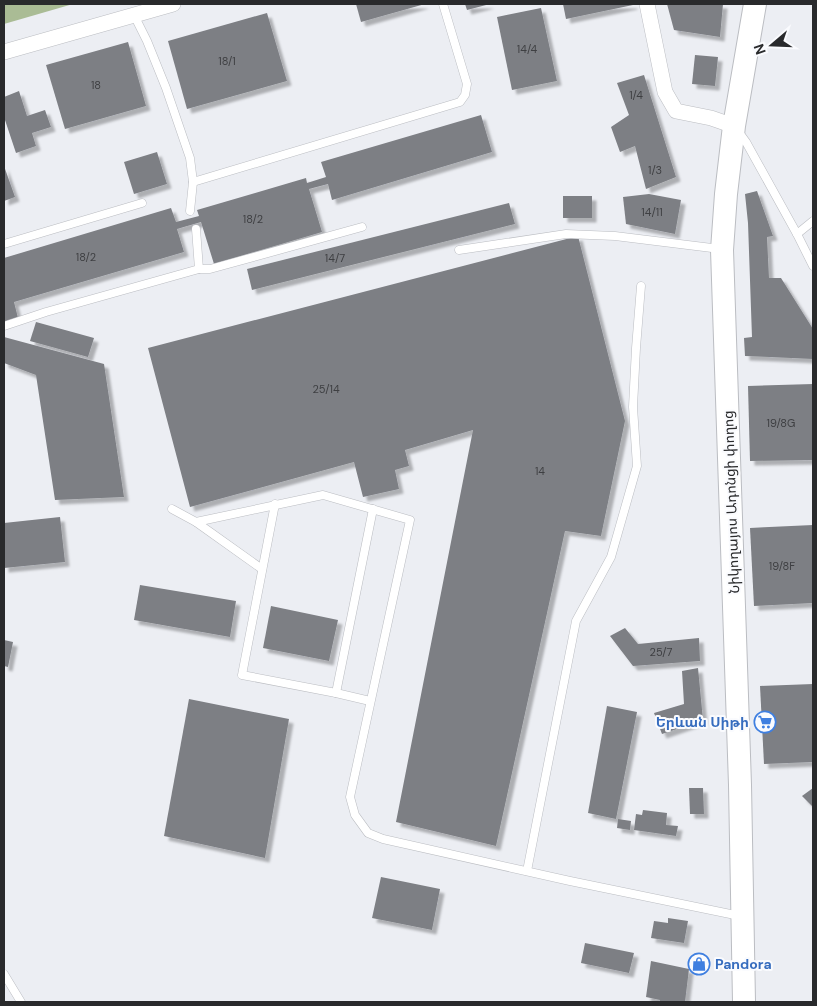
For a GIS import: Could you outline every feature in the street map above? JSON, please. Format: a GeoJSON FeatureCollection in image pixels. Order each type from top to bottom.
{"type":"FeatureCollection","features":[{"type":"Feature","properties":{"kind":"street"},"geometry":{"type":"LineString","coordinates":[[4,52],[131,9],[174,4]]}},
{"type":"Feature","properties":{"kind":"street"},"geometry":{"type":"LineString","coordinates":[[647,4],[665,92],[676,110],[730,124]]}},
{"type":"Feature","properties":{"kind":"street","name":"Նիկողայոս Ադոնցի փողոց"},"geometry":{"type":"LineString","coordinates":[[744,1002],[738,915],[722,250],[730,124],[745,4]]}},
{"type":"Feature","properties":{"kind":"street","name":"Նիկողայոս Ադոնցի փողոց"},"geometry":{"type":"LineString","coordinates":[[735,785],[712,248],[717,197],[755,4]]}},
{"type":"Feature","properties":{"kind":"street","name":"Նիկողայոս Ադոնցի փողոց"},"geometry":{"type":"LineString","coordinates":[[734,1002],[738,915]]}},
{"type":"Feature","properties":{"kind":"lane"},"geometry":{"type":"LineString","coordinates":[[193,182],[460,102],[465,95],[467,84],[443,4]]}},
{"type":"Feature","properties":{"kind":"lane"},"geometry":{"type":"LineString","coordinates":[[131,9],[147,41],[166,88],[190,158],[193,182],[190,212]]}},
{"type":"Feature","properties":{"kind":"lane"},"geometry":{"type":"LineString","coordinates":[[730,124],[746,142],[813,266]]}},
{"type":"Feature","properties":{"kind":"lane"},"geometry":{"type":"LineString","coordinates":[[4,244],[142,203]]}},
{"type":"Feature","properties":{"kind":"lane"},"geometry":{"type":"LineString","coordinates":[[797,234],[813,221]]}},
{"type":"Feature","properties":{"kind":"lane"},"geometry":{"type":"LineString","coordinates":[[4,326],[46,312],[199,269],[210,269],[362,227]]}},
{"type":"Feature","properties":{"kind":"lane"},"geometry":{"type":"LineString","coordinates":[[196,229],[199,269]]}},
{"type":"Feature","properties":{"kind":"lane"},"geometry":{"type":"LineString","coordinates":[[459,250],[566,234],[615,236],[712,248]]}},
{"type":"Feature","properties":{"kind":"lane"},"geometry":{"type":"LineString","coordinates":[[527,871],[576,621],[611,558],[637,466],[633,407],[641,286]]}},
{"type":"Feature","properties":{"kind":"lane"},"geometry":{"type":"LineString","coordinates":[[196,522],[322,495],[410,520],[350,797],[355,815],[368,833],[383,839],[570,881],[738,915]]}},
{"type":"Feature","properties":{"kind":"lane"},"geometry":{"type":"LineString","coordinates":[[275,504],[242,675],[370,701]]}},
{"type":"Feature","properties":{"kind":"lane"},"geometry":{"type":"LineString","coordinates":[[172,509],[196,522],[262,569]]}},
{"type":"Feature","properties":{"kind":"lane"},"geometry":{"type":"LineString","coordinates":[[336,693],[373,509]]}},
{"type":"Feature","properties":{"kind":"lane"},"geometry":{"type":"LineString","coordinates":[[4,974],[20,1002]]}},
{"type":"Feature","properties":{"kind":"green space"},"geometry":{"type":"Polygon","coordinates":[[[4,4],[73,4],[4,24],[4,4]]]}},
{"type":"Feature","properties":{"kind":"building"},"geometry":{"type":"Polygon","coordinates":[[[356,4],[425,4],[361,22],[356,4]]]}},
{"type":"Feature","properties":{"kind":"building"},"geometry":{"type":"Polygon","coordinates":[[[465,4],[490,4],[467,10],[465,4]]]}},
{"type":"Feature","properties":{"kind":"building"},"geometry":{"type":"Polygon","coordinates":[[[563,4],[633,4],[633,5],[566,19],[563,4]]]}},
{"type":"Feature","properties":{"kind":"building"},"geometry":{"type":"Polygon","coordinates":[[[667,4],[723,4],[720,37],[674,30],[667,4]]]}},
{"type":"Feature","properties":{"kind":"building"},"geometry":{"type":"Polygon","coordinates":[[[541,8],[557,81],[512,90],[497,17],[541,8]]]}},
{"type":"Feature","properties":{"kind":"building"},"geometry":{"type":"Polygon","coordinates":[[[267,13],[287,81],[187,109],[168,41],[267,13]]]}},
{"type":"Feature","properties":{"kind":"building"},"geometry":{"type":"Polygon","coordinates":[[[128,42],[146,106],[65,129],[46,65],[128,42]]]}},
{"type":"Feature","properties":{"kind":"building"},"geometry":{"type":"Polygon","coordinates":[[[695,55],[718,57],[715,86],[692,84],[695,55]]]}},
{"type":"Feature","properties":{"kind":"building"},"geometry":{"type":"Polygon","coordinates":[[[644,75],[676,177],[646,189],[635,146],[620,152],[611,127],[629,115],[617,83],[644,75]]]}},
{"type":"Feature","properties":{"kind":"building"},"geometry":{"type":"Polygon","coordinates":[[[19,91],[27,116],[45,110],[51,127],[32,133],[36,146],[16,153],[4,117],[4,97],[19,91]]]}},
{"type":"Feature","properties":{"kind":"building"},"geometry":{"type":"Polygon","coordinates":[[[481,115],[492,152],[332,200],[328,184],[309,189],[322,232],[214,264],[201,222],[177,229],[184,252],[14,302],[18,318],[4,322],[4,258],[171,208],[176,222],[199,216],[197,210],[306,178],[307,183],[326,177],[321,162],[481,115]]]}},
{"type":"Feature","properties":{"kind":"building"},"geometry":{"type":"Polygon","coordinates":[[[157,152],[167,184],[134,194],[124,162],[157,152]]]}},
{"type":"Feature","properties":{"kind":"building"},"geometry":{"type":"Polygon","coordinates":[[[4,166],[15,197],[4,201],[4,166]]]}},
{"type":"Feature","properties":{"kind":"building"},"geometry":{"type":"Polygon","coordinates":[[[757,191],[773,236],[767,237],[769,278],[781,278],[813,329],[813,359],[745,356],[744,338],[752,337],[748,223],[745,194],[757,191]]]}},
{"type":"Feature","properties":{"kind":"building"},"geometry":{"type":"Polygon","coordinates":[[[649,194],[681,200],[675,234],[626,224],[623,197],[649,194]]]}},
{"type":"Feature","properties":{"kind":"building"},"geometry":{"type":"Polygon","coordinates":[[[563,196],[592,196],[592,218],[563,218],[563,196]]]}},
{"type":"Feature","properties":{"kind":"building"},"geometry":{"type":"Polygon","coordinates":[[[509,203],[515,224],[252,290],[247,269],[509,203]]]}},
{"type":"Feature","properties":{"kind":"building"},"geometry":{"type":"Polygon","coordinates":[[[578,236],[625,421],[601,536],[565,531],[496,846],[396,822],[473,430],[405,450],[409,466],[395,470],[399,489],[363,497],[354,462],[190,507],[148,348],[578,236]]]}},
{"type":"Feature","properties":{"kind":"building"},"geometry":{"type":"Polygon","coordinates":[[[36,322],[94,338],[88,357],[30,341],[36,322]]]}},
{"type":"Feature","properties":{"kind":"building"},"geometry":{"type":"Polygon","coordinates":[[[4,337],[104,364],[124,497],[55,500],[36,375],[4,363],[4,337]]]}},
{"type":"Feature","properties":{"kind":"building"},"geometry":{"type":"Polygon","coordinates":[[[813,384],[813,460],[750,461],[748,386],[813,384]]]}},
{"type":"Feature","properties":{"kind":"building"},"geometry":{"type":"Polygon","coordinates":[[[60,517],[65,562],[4,568],[4,523],[60,517]]]}},
{"type":"Feature","properties":{"kind":"building"},"geometry":{"type":"Polygon","coordinates":[[[813,525],[813,603],[754,606],[750,528],[813,525]]]}},
{"type":"Feature","properties":{"kind":"building"},"geometry":{"type":"Polygon","coordinates":[[[140,585],[236,601],[230,637],[134,620],[140,585]]]}},
{"type":"Feature","properties":{"kind":"building"},"geometry":{"type":"Polygon","coordinates":[[[271,606],[338,620],[329,661],[263,648],[271,606]]]}},
{"type":"Feature","properties":{"kind":"building"},"geometry":{"type":"Polygon","coordinates":[[[625,628],[638,644],[699,638],[700,661],[633,666],[610,636],[625,628]]]}},
{"type":"Feature","properties":{"kind":"building"},"geometry":{"type":"Polygon","coordinates":[[[4,640],[13,642],[8,667],[4,666],[4,640]]]}},
{"type":"Feature","properties":{"kind":"building"},"geometry":{"type":"Polygon","coordinates":[[[698,668],[703,720],[662,734],[654,713],[684,704],[682,671],[698,668]]]}},
{"type":"Feature","properties":{"kind":"building"},"geometry":{"type":"Polygon","coordinates":[[[813,684],[813,762],[764,764],[760,686],[813,684]]]}},
{"type":"Feature","properties":{"kind":"building"},"geometry":{"type":"Polygon","coordinates":[[[189,699],[289,719],[265,858],[164,836],[189,699]]]}},
{"type":"Feature","properties":{"kind":"building"},"geometry":{"type":"Polygon","coordinates":[[[607,706],[637,712],[616,819],[588,813],[607,706]]]}},
{"type":"Feature","properties":{"kind":"building"},"geometry":{"type":"Polygon","coordinates":[[[689,788],[703,788],[704,814],[690,814],[689,788]]]}},
{"type":"Feature","properties":{"kind":"building"},"geometry":{"type":"Polygon","coordinates":[[[813,788],[813,807],[802,796],[813,788]]]}},
{"type":"Feature","properties":{"kind":"building"},"geometry":{"type":"Polygon","coordinates":[[[643,810],[667,813],[666,825],[678,826],[676,836],[634,830],[636,814],[642,815],[643,810]]]}},
{"type":"Feature","properties":{"kind":"building"},"geometry":{"type":"Polygon","coordinates":[[[618,819],[631,821],[630,830],[617,828],[618,819]]]}},
{"type":"Feature","properties":{"kind":"building"},"geometry":{"type":"Polygon","coordinates":[[[381,877],[440,889],[432,930],[372,918],[381,877]]]}},
{"type":"Feature","properties":{"kind":"building"},"geometry":{"type":"Polygon","coordinates":[[[668,918],[688,921],[684,943],[651,938],[654,921],[668,923],[668,918]]]}},
{"type":"Feature","properties":{"kind":"building"},"geometry":{"type":"Polygon","coordinates":[[[585,943],[634,953],[629,973],[581,963],[585,943]]]}},
{"type":"Feature","properties":{"kind":"building"},"geometry":{"type":"Polygon","coordinates":[[[651,961],[689,969],[685,1002],[659,1002],[660,1000],[646,997],[651,961]]]}},
{"type":"Feature","properties":{"kind":"place","name":"Երևան Սիթի"},"geometry":{"type":"Point","coordinates":[765,722]}},
{"type":"Feature","properties":{"kind":"place","name":"Pandora"},"geometry":{"type":"Point","coordinates":[699,964]}}]}
